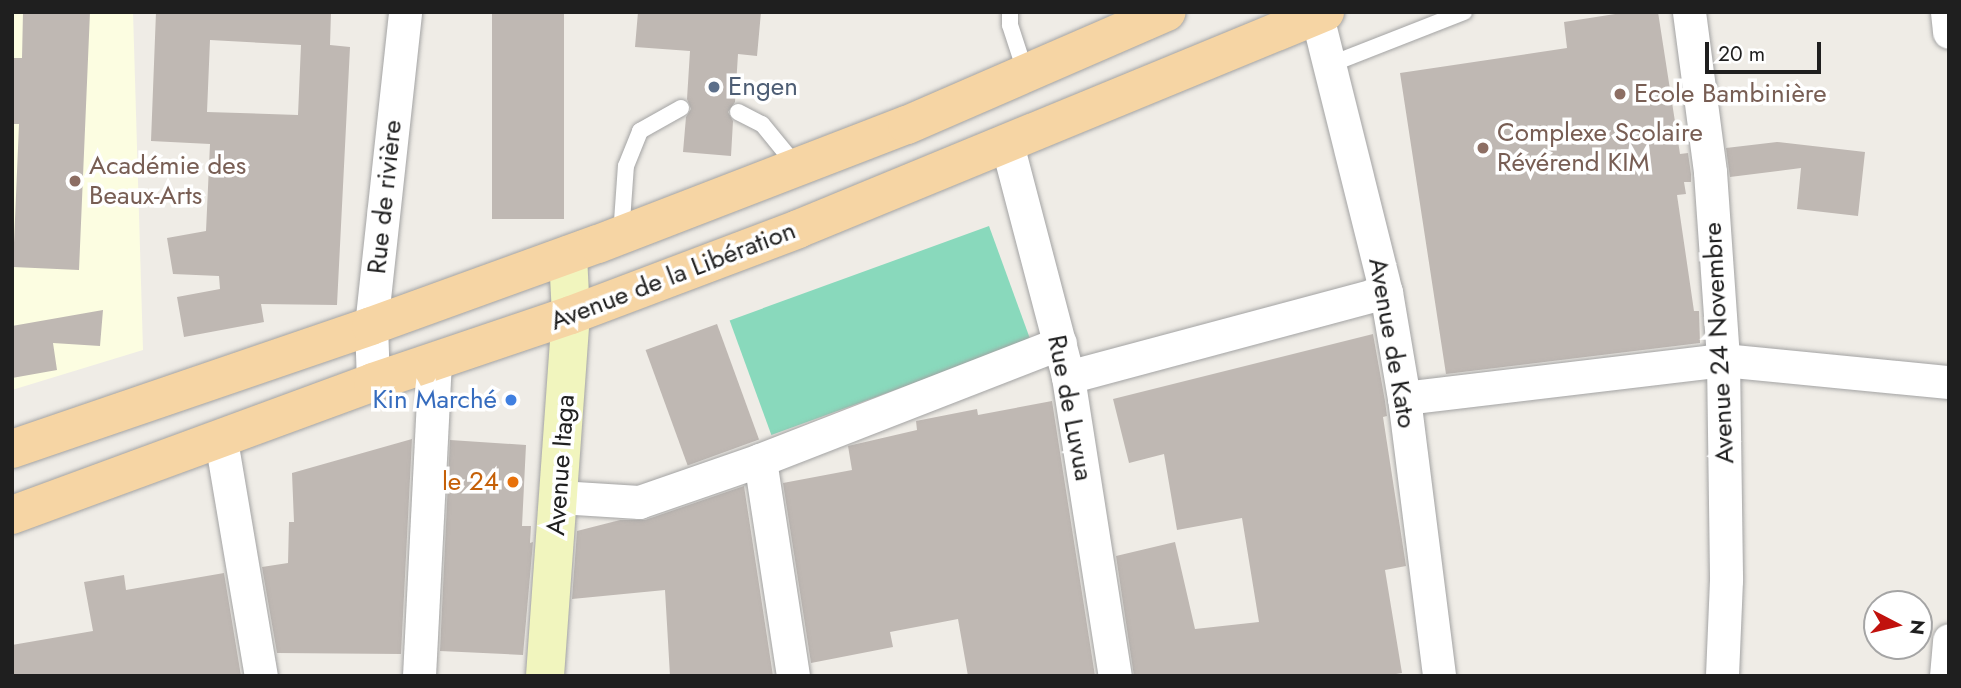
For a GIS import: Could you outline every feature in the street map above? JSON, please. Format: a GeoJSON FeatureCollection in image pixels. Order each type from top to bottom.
{"type":"FeatureCollection","features":[{"type":"Feature","properties":{"kind":"main road"},"geometry":{"type":"LineString","coordinates":[[12,449],[371,326],[621,235],[907,125],[1167,12]]}},
{"type":"Feature","properties":{"kind":"main road","name":"Avenue de la Libération"},"geometry":{"type":"LineString","coordinates":[[12,515],[373,383],[571,316],[1007,144],[1321,14]]}},
{"type":"Feature","properties":{"kind":"street","name":"Rue de rivière"},"geometry":{"type":"LineString","coordinates":[[373,383],[371,326],[405,12]]}},
{"type":"Feature","properties":{"kind":"street","name":"Avenue 24 Novembre"},"geometry":{"type":"LineString","coordinates":[[1689,12],[1710,172],[1723,360],[1726,580],[1723,676]]}},
{"type":"Feature","properties":{"kind":"street"},"geometry":{"type":"LineString","coordinates":[[1947,12],[1949,32]]}},
{"type":"Feature","properties":{"kind":"street","name":"Avenue de Kato"},"geometry":{"type":"LineString","coordinates":[[1321,14],[1329,65],[1386,292],[1404,398],[1439,676]]}},
{"type":"Feature","properties":{"kind":"street","name":"Rue de Luvua"},"geometry":{"type":"LineString","coordinates":[[1007,144],[1068,377],[1115,676]]}},
{"type":"Feature","properties":{"kind":"street","name":"Avenue Itaga"},"geometry":{"type":"LineString","coordinates":[[545,676],[571,316],[568,255]]}},
{"type":"Feature","properties":{"kind":"street"},"geometry":{"type":"LineString","coordinates":[[1068,377],[1386,292]]}},
{"type":"Feature","properties":{"kind":"street"},"geometry":{"type":"LineString","coordinates":[[559,497],[639,502],[760,460],[1060,343]]}},
{"type":"Feature","properties":{"kind":"street"},"geometry":{"type":"LineString","coordinates":[[1404,398],[1723,360],[1949,382]]}},
{"type":"Feature","properties":{"kind":"street"},"geometry":{"type":"LineString","coordinates":[[419,676],[435,363]]}},
{"type":"Feature","properties":{"kind":"street"},"geometry":{"type":"LineString","coordinates":[[220,440],[261,676]]}},
{"type":"Feature","properties":{"kind":"street"},"geometry":{"type":"LineString","coordinates":[[760,460],[793,676]]}},
{"type":"Feature","properties":{"kind":"street"},"geometry":{"type":"LineString","coordinates":[[1946,676],[1949,640]]}},
{"type":"Feature","properties":{"kind":"lane"},"geometry":{"type":"LineString","coordinates":[[1010,12],[1010,25],[1026,74]]}},
{"type":"Feature","properties":{"kind":"lane"},"geometry":{"type":"LineString","coordinates":[[1329,65],[1464,12]]}},
{"type":"Feature","properties":{"kind":"lane"},"geometry":{"type":"LineString","coordinates":[[621,235],[626,166],[640,131],[681,108]]}},
{"type":"Feature","properties":{"kind":"lane"},"geometry":{"type":"LineString","coordinates":[[738,113],[762,124],[798,168]]}},
{"type":"Feature","properties":{"kind":"shaded area","name":"Académie des Beaux-Arts"},"geometry":{"type":"Polygon","coordinates":[[[12,12],[133,12],[143,350],[12,390],[12,12]]]}},
{"type":"Feature","properties":{"kind":"green space"},"geometry":{"type":"Polygon","coordinates":[[[989,226],[1031,341],[771,435],[730,320],[989,226]]]}},
{"type":"Feature","properties":{"kind":"building"},"geometry":{"type":"Polygon","coordinates":[[[23,12],[90,12],[79,270],[13,267],[19,124],[12,124],[12,58],[22,58],[23,12]]]}},
{"type":"Feature","properties":{"kind":"building"},"geometry":{"type":"Polygon","coordinates":[[[156,12],[331,12],[330,45],[350,47],[337,305],[261,304],[264,322],[184,337],[177,297],[220,289],[219,276],[173,274],[167,238],[206,231],[210,144],[151,141],[156,12]],[[210,40],[207,112],[298,115],[301,45],[210,40]]]}},
{"type":"Feature","properties":{"kind":"building"},"geometry":{"type":"Polygon","coordinates":[[[492,12],[564,12],[564,219],[492,219],[492,12]]]}},
{"type":"Feature","properties":{"kind":"building"},"geometry":{"type":"Polygon","coordinates":[[[638,12],[761,12],[757,56],[738,54],[735,102],[728,112],[733,121],[731,156],[683,152],[686,117],[691,109],[687,99],[690,51],[635,47],[638,12]]]}},
{"type":"Feature","properties":{"kind":"building"},"geometry":{"type":"Polygon","coordinates":[[[1628,12],[1658,12],[1680,154],[1688,153],[1691,174],[1691,182],[1684,182],[1686,194],[1677,195],[1694,311],[1699,311],[1700,343],[1446,374],[1400,73],[1567,48],[1564,22],[1628,12]]]}},
{"type":"Feature","properties":{"kind":"building"},"geometry":{"type":"Polygon","coordinates":[[[1777,142],[1865,152],[1858,216],[1797,209],[1801,168],[1730,177],[1726,148],[1777,142]]]}},
{"type":"Feature","properties":{"kind":"building"},"geometry":{"type":"Polygon","coordinates":[[[103,310],[100,346],[53,343],[57,370],[12,378],[12,326],[103,310]]]}},
{"type":"Feature","properties":{"kind":"building"},"geometry":{"type":"Polygon","coordinates":[[[717,324],[759,440],[688,466],[646,350],[717,324]]]}},
{"type":"Feature","properties":{"kind":"building"},"geometry":{"type":"Polygon","coordinates":[[[1373,334],[1385,401],[1387,416],[1383,417],[1406,566],[1385,570],[1402,673],[1384,676],[1134,676],[1116,556],[1175,542],[1195,629],[1259,622],[1242,518],[1177,530],[1164,454],[1129,463],[1113,399],[1373,334]]]}},
{"type":"Feature","properties":{"kind":"building"},"geometry":{"type":"Polygon","coordinates":[[[1052,401],[1095,676],[968,676],[958,619],[890,632],[893,647],[811,663],[783,483],[852,470],[848,446],[917,430],[916,421],[977,409],[978,415],[1052,401]]]}},
{"type":"Feature","properties":{"kind":"building"},"geometry":{"type":"Polygon","coordinates":[[[412,439],[401,654],[277,653],[262,567],[288,563],[289,522],[294,522],[292,473],[412,439]]]}},
{"type":"Feature","properties":{"kind":"building"},"geometry":{"type":"Polygon","coordinates":[[[450,440],[526,445],[522,526],[531,526],[530,543],[533,542],[523,655],[440,651],[450,440]]]}},
{"type":"Feature","properties":{"kind":"building"},"geometry":{"type":"Polygon","coordinates":[[[744,486],[773,676],[670,676],[665,590],[572,599],[577,531],[620,520],[645,520],[744,486]]]}},
{"type":"Feature","properties":{"kind":"building"},"geometry":{"type":"Polygon","coordinates":[[[224,573],[241,676],[12,676],[12,645],[93,631],[84,582],[124,575],[126,590],[224,573]]]}},
{"type":"Feature","properties":{"kind":"place","name":"Engen"},"geometry":{"type":"Point","coordinates":[714,87]}},
{"type":"Feature","properties":{"kind":"place","name":"Ecole Bambinière"},"geometry":{"type":"Point","coordinates":[1620,94]}},
{"type":"Feature","properties":{"kind":"place","name":"Complexe Scolaire Révérend KIM"},"geometry":{"type":"Point","coordinates":[1483,148]}},
{"type":"Feature","properties":{"kind":"place","name":"Académie des Beaux-Arts"},"geometry":{"type":"Point","coordinates":[75,181]}},
{"type":"Feature","properties":{"kind":"place","name":"Kin Marché"},"geometry":{"type":"Point","coordinates":[511,400]}},
{"type":"Feature","properties":{"kind":"place","name":"le 24"},"geometry":{"type":"Point","coordinates":[513,482]}}]}
